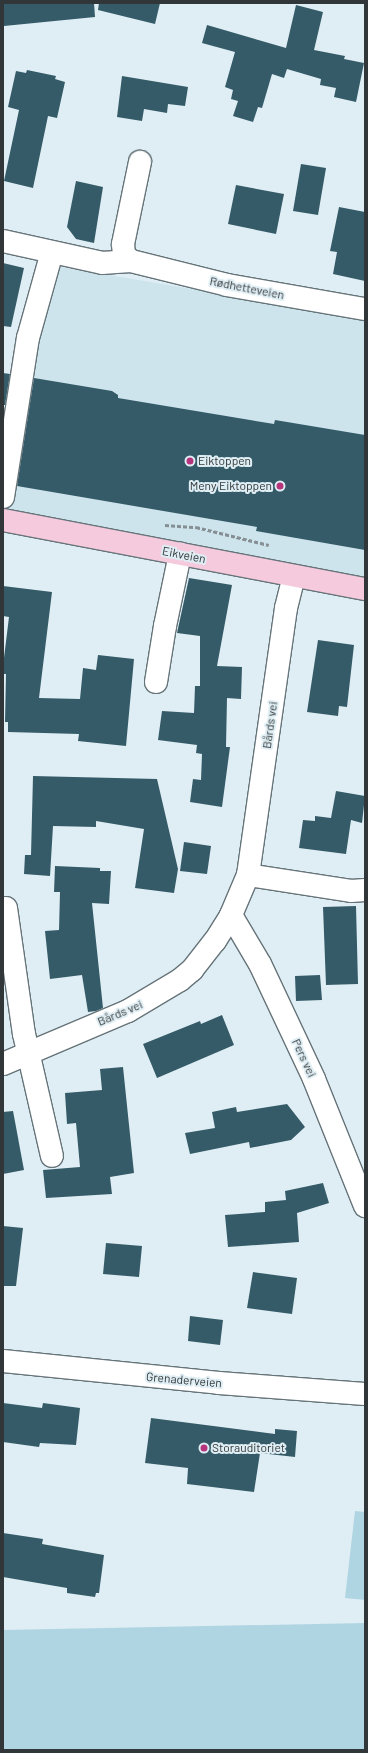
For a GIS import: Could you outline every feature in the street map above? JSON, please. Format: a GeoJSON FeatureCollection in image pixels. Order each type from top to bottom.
{"type":"FeatureCollection","features":[{"type":"Feature","properties":{"kind":"main road","name":"Eikveien"},"geometry":{"type":"LineString","coordinates":[[3,520],[365,589]]}},
{"type":"Feature","properties":{"kind":"street"},"geometry":{"type":"LineString","coordinates":[[131,261],[124,255],[123,244],[140,162]]}},
{"type":"Feature","properties":{"kind":"street","name":"Rødhetteveien"},"geometry":{"type":"LineString","coordinates":[[3,241],[102,263],[131,261],[227,285],[365,309]]}},
{"type":"Feature","properties":{"kind":"street"},"geometry":{"type":"LineString","coordinates":[[3,497],[28,338],[52,252]]}},
{"type":"Feature","properties":{"kind":"street"},"geometry":{"type":"LineString","coordinates":[[156,682],[165,626],[180,554]]}},
{"type":"Feature","properties":{"kind":"street","name":"Bårds vei"},"geometry":{"type":"LineString","coordinates":[[3,1064],[27,1051],[134,1008],[180,980],[215,941],[231,915],[248,875],[286,608],[294,576]]}},
{"type":"Feature","properties":{"kind":"street"},"geometry":{"type":"LineString","coordinates":[[248,875],[351,891],[365,890]]}},
{"type":"Feature","properties":{"kind":"street"},"geometry":{"type":"LineString","coordinates":[[6,908],[27,1051],[52,1156]]}},
{"type":"Feature","properties":{"kind":"street","name":"Pers vei"},"geometry":{"type":"LineString","coordinates":[[231,915],[260,964],[314,1078],[357,1158],[365,1206]]}},
{"type":"Feature","properties":{"kind":"street","name":"Grenaderveien"},"geometry":{"type":"LineString","coordinates":[[3,1361],[226,1384],[365,1394]]}},
{"type":"Feature","properties":{"kind":"shaded area"},"geometry":{"type":"Polygon","coordinates":[[[49,265],[365,318],[365,581],[5,515],[49,265]]]}},
{"type":"Feature","properties":{"kind":"shaded area"},"geometry":{"type":"Polygon","coordinates":[[[355,1511],[365,1512],[365,1600],[345,1598],[355,1511]]]}},
{"type":"Feature","properties":{"kind":"shaded area"},"geometry":{"type":"Polygon","coordinates":[[[365,1623],[365,1750],[3,1750],[3,1630],[365,1623]]]}},
{"type":"Feature","properties":{"kind":"building"},"geometry":{"type":"Polygon","coordinates":[[[3,3],[94,3],[95,17],[4,26],[3,3]]]}},
{"type":"Feature","properties":{"kind":"building"},"geometry":{"type":"Polygon","coordinates":[[[99,3],[160,3],[155,24],[98,10],[99,3]]]}},
{"type":"Feature","properties":{"kind":"building"},"geometry":{"type":"Polygon","coordinates":[[[296,5],[323,12],[314,50],[345,56],[344,59],[364,63],[356,102],[334,97],[336,88],[320,85],[321,79],[287,69],[284,78],[272,74],[262,108],[258,107],[253,122],[233,116],[238,101],[231,99],[233,90],[225,87],[235,52],[202,43],[207,25],[286,48],[296,5]]]}},
{"type":"Feature","properties":{"kind":"building"},"geometry":{"type":"Polygon","coordinates":[[[27,70],[56,76],[55,79],[65,82],[57,118],[48,116],[33,188],[4,181],[19,110],[8,107],[16,71],[26,73],[27,70]]]}},
{"type":"Feature","properties":{"kind":"building"},"geometry":{"type":"Polygon","coordinates":[[[122,76],[188,87],[185,106],[168,104],[167,113],[144,109],[142,121],[117,117],[122,76]]]}},
{"type":"Feature","properties":{"kind":"building"},"geometry":{"type":"Polygon","coordinates":[[[301,164],[326,168],[318,215],[293,211],[301,164]]]}},
{"type":"Feature","properties":{"kind":"building"},"geometry":{"type":"Polygon","coordinates":[[[76,181],[103,187],[94,243],[76,239],[67,227],[76,181]]]}},
{"type":"Feature","properties":{"kind":"building"},"geometry":{"type":"Polygon","coordinates":[[[236,185],[284,194],[276,234],[228,224],[236,185]]]}},
{"type":"Feature","properties":{"kind":"building"},"geometry":{"type":"Polygon","coordinates":[[[339,207],[365,212],[365,281],[333,274],[337,252],[330,251],[339,207]]]}},
{"type":"Feature","properties":{"kind":"building"},"geometry":{"type":"Polygon","coordinates":[[[3,263],[24,268],[11,327],[3,326],[3,263]]]}},
{"type":"Feature","properties":{"kind":"building"},"geometry":{"type":"Polygon","coordinates":[[[3,373],[10,374],[5,405],[3,405],[3,373]]]}},
{"type":"Feature","properties":{"kind":"building","name":"Eiktoppen"},"geometry":{"type":"Polygon","coordinates":[[[34,378],[112,391],[118,395],[118,398],[274,424],[275,420],[365,435],[365,550],[256,531],[257,527],[17,486],[34,378]]]}},
{"type":"Feature","properties":{"kind":"building"},"geometry":{"type":"Polygon","coordinates":[[[189,578],[232,585],[217,666],[242,667],[241,699],[227,698],[226,747],[230,747],[222,807],[190,802],[193,779],[201,780],[202,754],[196,753],[197,745],[158,740],[162,711],[194,713],[195,686],[200,686],[200,636],[177,633],[189,578]]]}},
{"type":"Feature","properties":{"kind":"building"},"geometry":{"type":"Polygon","coordinates":[[[3,586],[52,592],[39,698],[80,699],[83,668],[96,670],[98,655],[134,659],[126,746],[78,741],[79,734],[8,732],[8,722],[5,722],[6,674],[3,674],[3,666],[9,617],[3,616],[3,586]]]}},
{"type":"Feature","properties":{"kind":"building"},"geometry":{"type":"Polygon","coordinates":[[[318,640],[354,645],[347,707],[339,706],[338,716],[307,712],[318,640]]]}},
{"type":"Feature","properties":{"kind":"building"},"geometry":{"type":"Polygon","coordinates":[[[33,776],[157,779],[178,869],[174,893],[135,888],[144,829],[96,821],[96,827],[53,826],[50,876],[24,874],[25,855],[31,855],[33,776]]]}},
{"type":"Feature","properties":{"kind":"building"},"geometry":{"type":"Polygon","coordinates":[[[336,791],[365,796],[362,823],[351,820],[346,854],[299,848],[303,820],[315,821],[315,816],[331,818],[336,791]]]}},
{"type":"Feature","properties":{"kind":"building"},"geometry":{"type":"Polygon","coordinates":[[[184,842],[211,846],[207,874],[180,871],[184,842]]]}},
{"type":"Feature","properties":{"kind":"building"},"geometry":{"type":"Polygon","coordinates":[[[55,866],[100,868],[100,871],[111,871],[109,904],[92,903],[103,1008],[96,1011],[88,1012],[82,975],[50,979],[45,931],[59,930],[60,892],[54,892],[55,866]]]}},
{"type":"Feature","properties":{"kind":"building"},"geometry":{"type":"Polygon","coordinates":[[[356,906],[358,984],[326,985],[323,907],[356,906]]]}},
{"type":"Feature","properties":{"kind":"building"},"geometry":{"type":"Polygon","coordinates":[[[320,975],[322,1000],[296,1001],[295,976],[320,975]]]}},
{"type":"Feature","properties":{"kind":"building"},"geometry":{"type":"Polygon","coordinates":[[[222,1015],[234,1045],[157,1078],[143,1044],[200,1021],[201,1024],[222,1015]]]}},
{"type":"Feature","properties":{"kind":"building"},"geometry":{"type":"Polygon","coordinates":[[[123,1067],[134,1173],[110,1177],[112,1194],[46,1198],[43,1170],[80,1167],[76,1123],[67,1124],[65,1093],[102,1090],[100,1069],[123,1067]]]}},
{"type":"Feature","properties":{"kind":"building"},"geometry":{"type":"Polygon","coordinates":[[[287,1104],[305,1127],[291,1140],[250,1148],[249,1142],[190,1154],[185,1133],[215,1128],[212,1112],[236,1107],[237,1112],[287,1104]]]}},
{"type":"Feature","properties":{"kind":"building"},"geometry":{"type":"Polygon","coordinates":[[[13,1111],[24,1170],[3,1174],[3,1112],[13,1111]]]}},
{"type":"Feature","properties":{"kind":"building"},"geometry":{"type":"Polygon","coordinates":[[[323,1183],[329,1203],[297,1213],[299,1242],[228,1247],[225,1215],[265,1212],[265,1202],[286,1200],[285,1191],[323,1183]]]}},
{"type":"Feature","properties":{"kind":"building"},"geometry":{"type":"Polygon","coordinates":[[[3,1226],[23,1228],[16,1286],[3,1286],[3,1226]]]}},
{"type":"Feature","properties":{"kind":"building"},"geometry":{"type":"Polygon","coordinates":[[[106,1243],[142,1246],[139,1277],[103,1274],[106,1243]]]}},
{"type":"Feature","properties":{"kind":"building"},"geometry":{"type":"Polygon","coordinates":[[[253,1272],[297,1278],[292,1314],[247,1308],[253,1272]]]}},
{"type":"Feature","properties":{"kind":"building"},"geometry":{"type":"Polygon","coordinates":[[[190,1316],[223,1320],[220,1345],[188,1341],[190,1316]]]}},
{"type":"Feature","properties":{"kind":"building"},"geometry":{"type":"Polygon","coordinates":[[[3,1403],[42,1408],[43,1403],[80,1408],[76,1445],[40,1443],[39,1447],[3,1442],[3,1403]]]}},
{"type":"Feature","properties":{"kind":"building","name":"Storauditoriet"},"geometry":{"type":"Polygon","coordinates":[[[151,1418],[275,1434],[275,1429],[297,1431],[295,1457],[260,1453],[254,1492],[187,1484],[188,1468],[145,1463],[151,1418]]]}},
{"type":"Feature","properties":{"kind":"building"},"geometry":{"type":"Polygon","coordinates":[[[3,1533],[43,1539],[42,1544],[104,1555],[99,1593],[96,1593],[95,1597],[67,1593],[67,1588],[3,1577],[3,1533]]]}},
{"type":"Feature","properties":{"kind":"place","name":"Eiktoppen"},"geometry":{"type":"Point","coordinates":[190,461]}},
{"type":"Feature","properties":{"kind":"place","name":"Meny Eiktoppen"},"geometry":{"type":"Point","coordinates":[280,486]}},
{"type":"Feature","properties":{"kind":"place","name":"Storauditoriet"},"geometry":{"type":"Point","coordinates":[204,1448]}}]}
